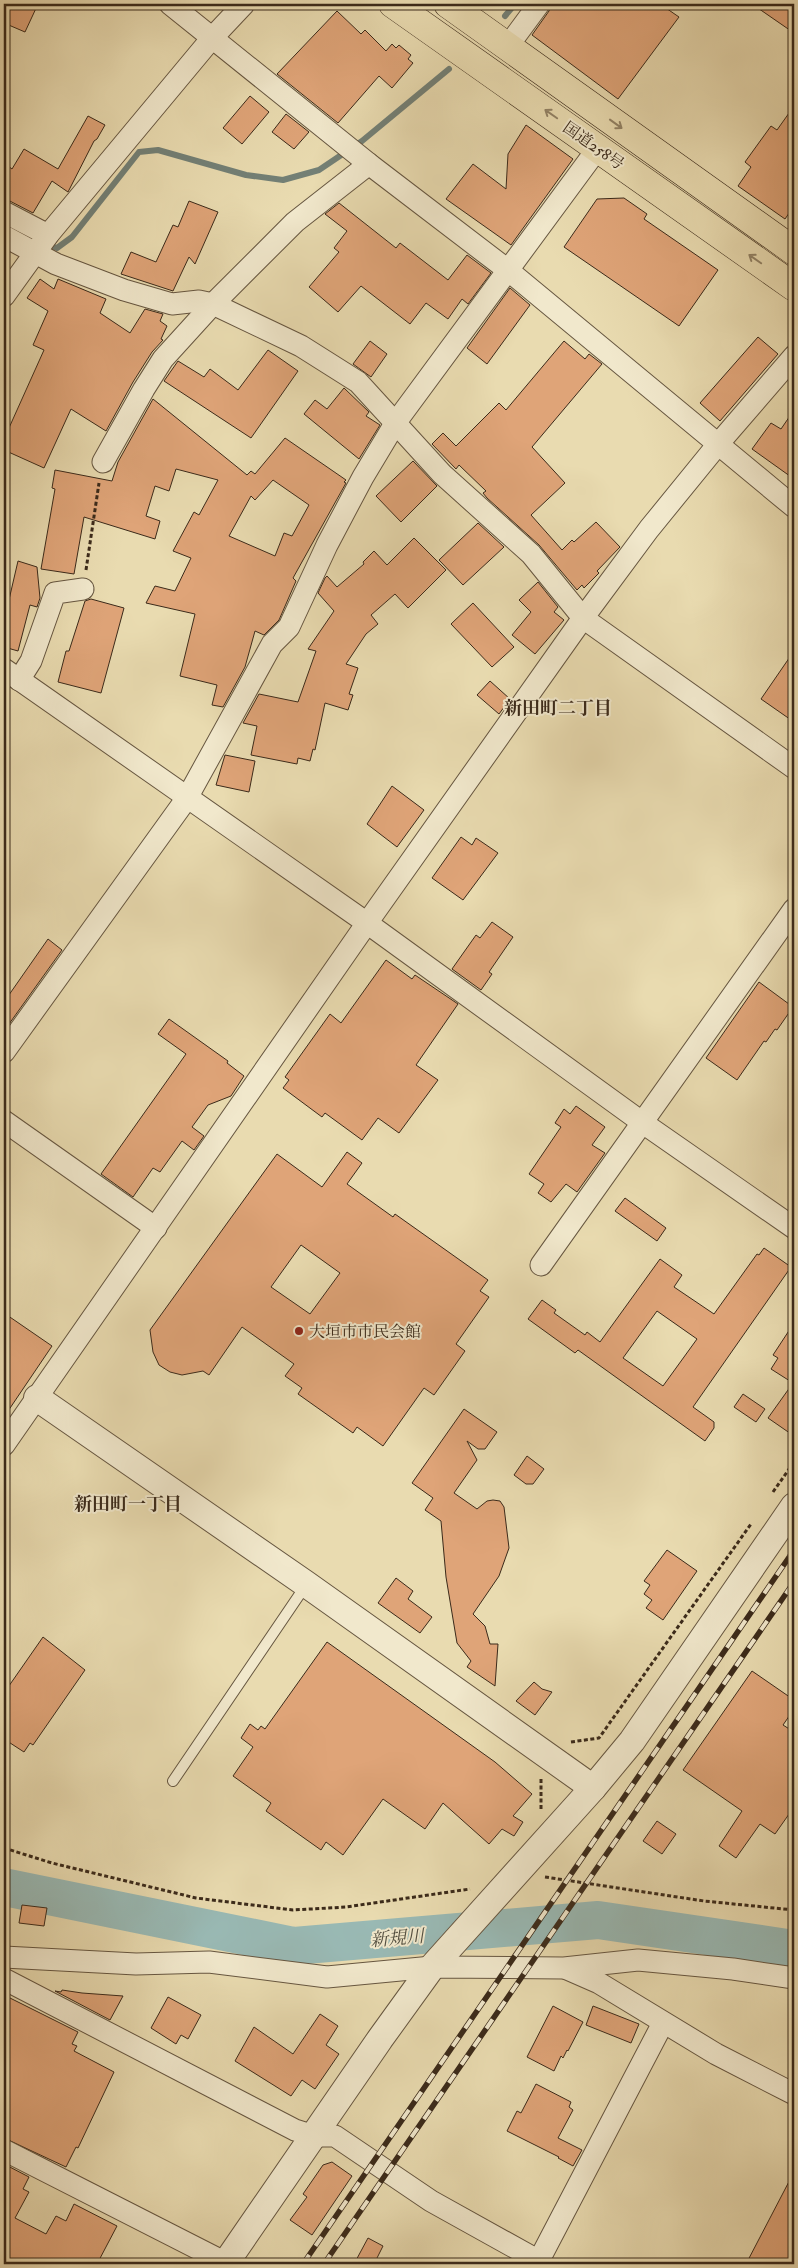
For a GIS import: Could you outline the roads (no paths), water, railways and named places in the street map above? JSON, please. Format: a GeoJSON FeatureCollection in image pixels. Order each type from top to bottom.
{"type":"FeatureCollection","features":[{"type":"Feature","properties":{"kind":"highway","name":"国道258号"},"geometry":{"type":"LineString","coordinates":[[393,4],[794,287]]}},
{"type":"Feature","properties":{"kind":"highway","name":"国道258号"},"geometry":{"type":"LineString","coordinates":[[448,4],[794,251]]}},
{"type":"Feature","properties":{"kind":"street"},"geometry":{"type":"LineString","coordinates":[[170,4],[369,164],[509,271],[794,507]]}},
{"type":"Feature","properties":{"kind":"street"},"geometry":{"type":"LineString","coordinates":[[4,296],[48,235],[212,38],[244,4]]}},
{"type":"Feature","properties":{"kind":"street"},"geometry":{"type":"LineString","coordinates":[[508,46],[539,4]]}},
{"type":"Feature","properties":{"kind":"street"},"geometry":{"type":"LineString","coordinates":[[4,1052],[187,798],[272,644],[289,627],[327,545],[363,477],[396,422],[598,148]]}},
{"type":"Feature","properties":{"kind":"street"},"geometry":{"type":"LineString","coordinates":[[103,462],[144,388],[163,359],[213,304],[294,222],[369,164]]}},
{"type":"Feature","properties":{"kind":"street"},"geometry":{"type":"LineString","coordinates":[[4,212],[48,235]]}},
{"type":"Feature","properties":{"kind":"street"},"geometry":{"type":"LineString","coordinates":[[4,236],[56,264],[124,290],[172,304],[200,301],[213,304],[302,346],[358,382],[442,474],[531,554],[583,618],[794,768]]}},
{"type":"Feature","properties":{"kind":"street"},"geometry":{"type":"LineString","coordinates":[[4,1445],[367,923],[583,618],[650,529],[719,443],[794,356]]}},
{"type":"Feature","properties":{"kind":"street"},"geometry":{"type":"LineString","coordinates":[[83,589],[55,593],[31,661],[11,674],[367,923],[643,1124],[794,1228]]}},
{"type":"Feature","properties":{"kind":"street"},"geometry":{"type":"LineString","coordinates":[[541,1265],[643,1124],[794,908]]}},
{"type":"Feature","properties":{"kind":"street"},"geometry":{"type":"LineString","coordinates":[[4,1121],[156,1228]]}},
{"type":"Feature","properties":{"kind":"street"},"geometry":{"type":"LineString","coordinates":[[37,1398],[306,1584],[593,1788]]}},
{"type":"Feature","properties":{"kind":"street"},"geometry":{"type":"LineString","coordinates":[[4,2150],[226,2264],[380,2039],[432,1967],[451,1945],[489,1890],[593,1788],[632,1741],[794,1506]]}},
{"type":"Feature","properties":{"kind":"street"},"geometry":{"type":"LineString","coordinates":[[4,1958],[136,1964],[209,1962],[327,1977],[432,1967],[564,1968],[638,1960],[733,1969],[794,1978]]}},
{"type":"Feature","properties":{"kind":"street"},"geometry":{"type":"LineString","coordinates":[[564,1968],[599,1983],[663,2024],[794,2094]]}},
{"type":"Feature","properties":{"kind":"street"},"geometry":{"type":"LineString","coordinates":[[4,1978],[295,2130],[314,2136],[335,2136],[432,2201],[538,2262],[663,2024]]}},
{"type":"Feature","properties":{"kind":"lane"},"geometry":{"type":"LineString","coordinates":[[172,1781],[306,1584]]}},
{"type":"Feature","properties":{"kind":"waterway"},"geometry":{"type":"LineString","coordinates":[[505,16],[515,4]]}},
{"type":"Feature","properties":{"kind":"waterway"},"geometry":{"type":"LineString","coordinates":[[46,244],[57,248],[72,237],[139,152],[158,150],[246,175],[283,180],[319,170],[362,141],[449,69]]}},
{"type":"Feature","properties":{"kind":"waterway"},"geometry":{"type":"LineString","coordinates":[[4,224],[37,240]]}},
{"type":"Feature","properties":{"kind":"waterway","name":"新規川"},"geometry":{"type":"LineString","coordinates":[[4,1887],[294,1946],[598,1920],[794,1949]]}},
{"type":"Feature","properties":{"kind":"railway"},"geometry":{"type":"LineString","coordinates":[[303,2264],[794,1550]]}},
{"type":"Feature","properties":{"kind":"railway"},"geometry":{"type":"LineString","coordinates":[[324,2264],[794,1582]]}},
{"type":"Feature","properties":{"kind":"place","name":"大垣市市民会館"},"geometry":{"type":"Point","coordinates":[299,1331]}},
{"type":"Feature","properties":{"kind":"district","name":"新田町二丁目"},"geometry":{"type":"Point","coordinates":[558,708]}},
{"type":"Feature","properties":{"kind":"district","name":"新田町一丁目"},"geometry":{"type":"Point","coordinates":[128,1504]}}]}
